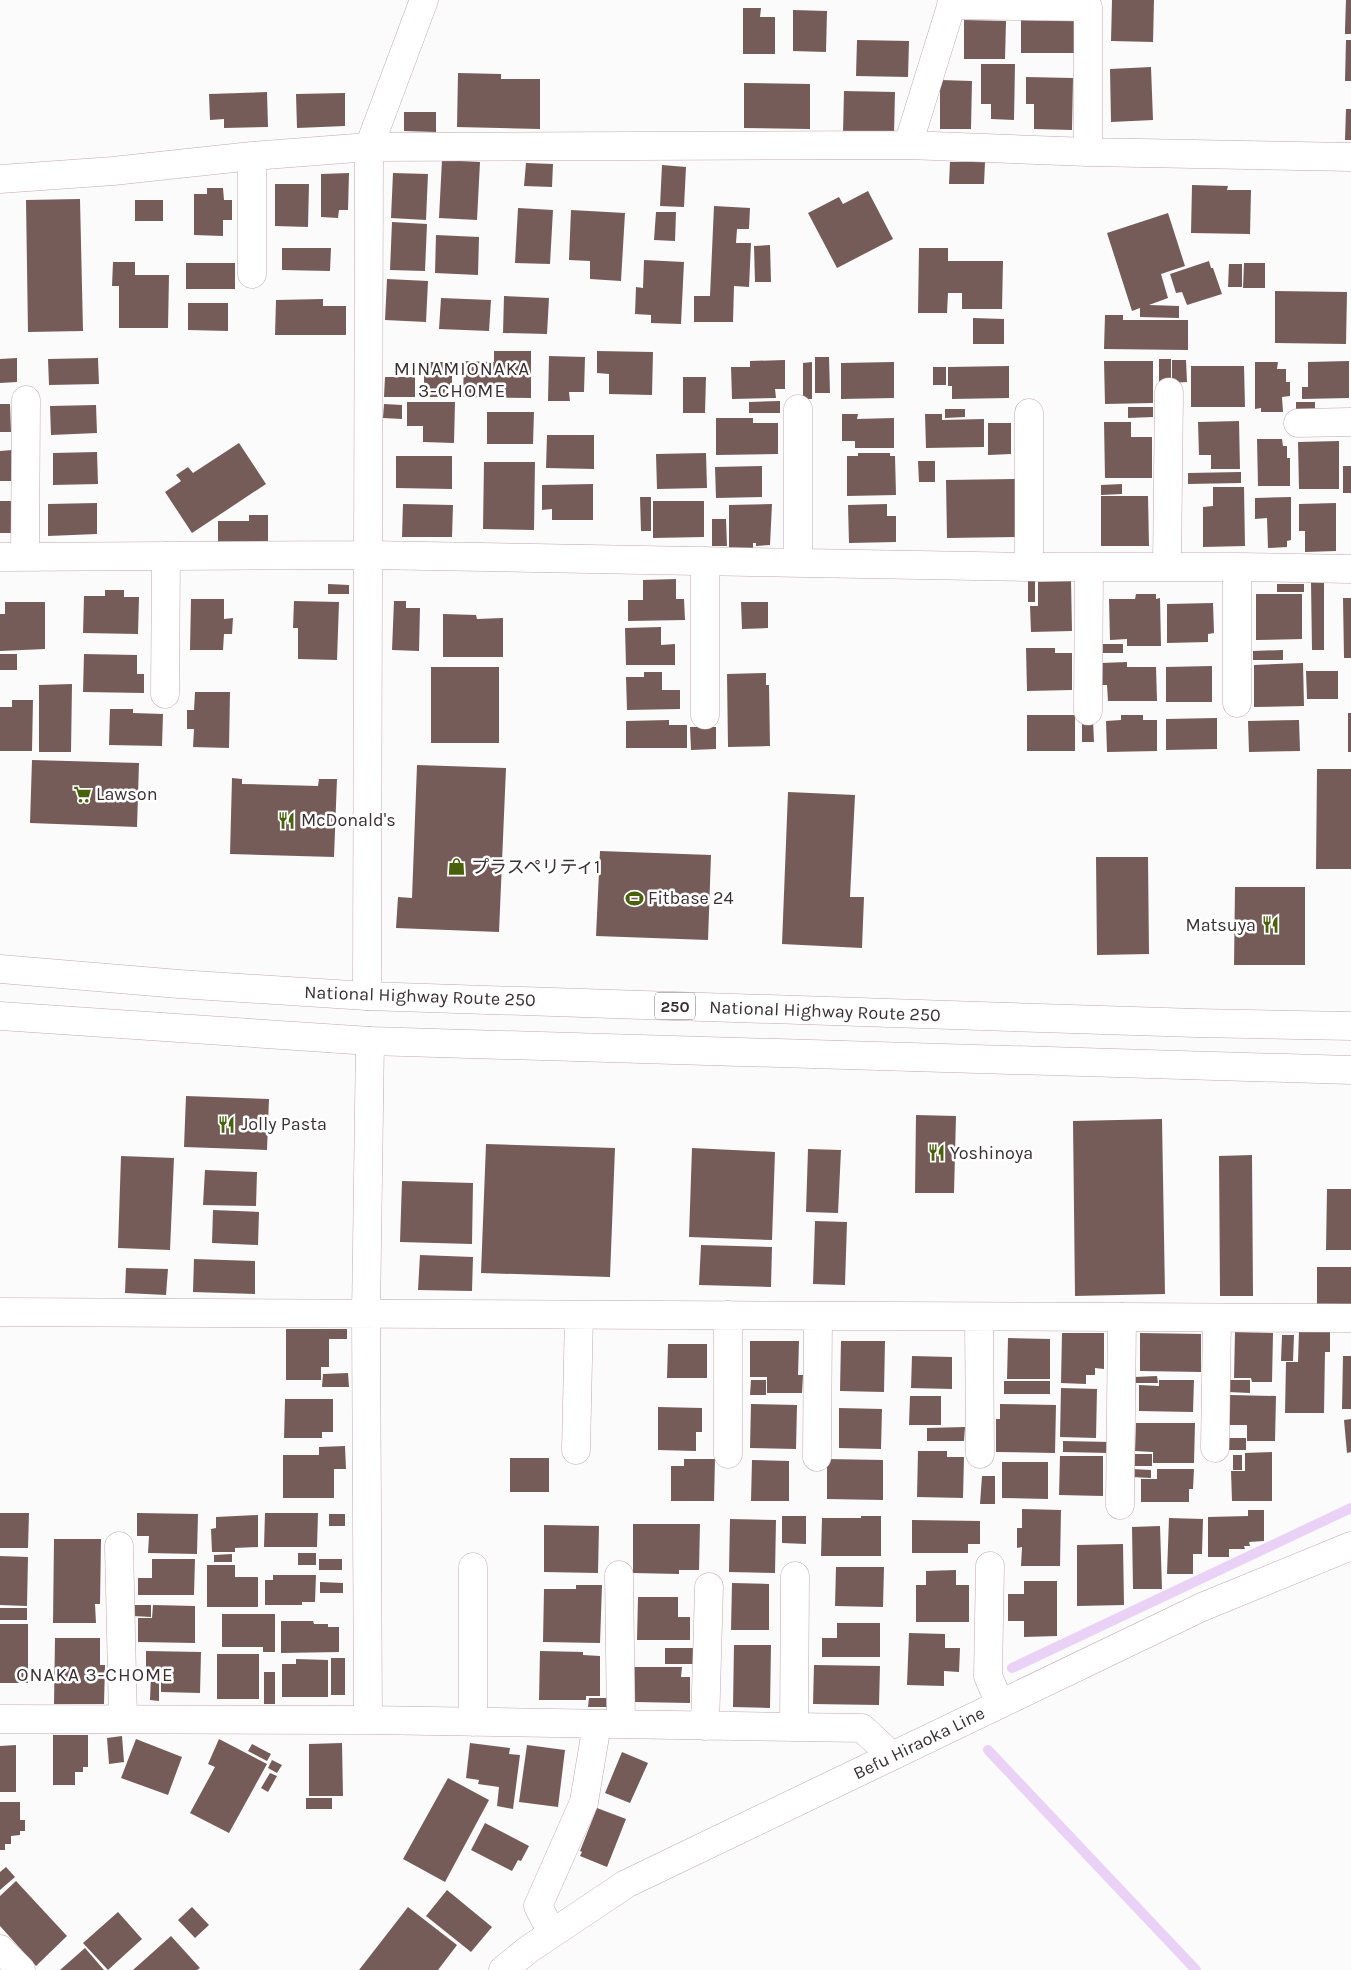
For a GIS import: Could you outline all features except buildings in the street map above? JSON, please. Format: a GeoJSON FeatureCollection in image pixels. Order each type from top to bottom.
{"type":"FeatureCollection","features":[{"type":"Feature","properties":{"kind":"main road"},"geometry":{"type":"LineString","coordinates":[[366,996],[369,146],[424,0]]}},
{"type":"Feature","properties":{"kind":"main road"},"geometry":{"type":"LineString","coordinates":[[908,145],[952,2],[1088,7],[1088,152]]}},
{"type":"Feature","properties":{"kind":"main road"},"geometry":{"type":"LineString","coordinates":[[0,179],[113,171],[369,146],[908,145],[1088,152],[1351,157]]}},
{"type":"Feature","properties":{"kind":"main road"},"geometry":{"type":"LineString","coordinates":[[252,156],[252,274]]}},
{"type":"Feature","properties":{"kind":"main road"},"geometry":{"type":"LineString","coordinates":[[1167,567],[1169,392]]}},
{"type":"Feature","properties":{"kind":"main road"},"geometry":{"type":"LineString","coordinates":[[26,400],[13,557],[369,555],[1029,567],[1351,569]]}},
{"type":"Feature","properties":{"kind":"main road"},"geometry":{"type":"LineString","coordinates":[[798,408],[798,562]]}},
{"type":"Feature","properties":{"kind":"main road"},"geometry":{"type":"LineString","coordinates":[[1029,413],[1029,567]]}},
{"type":"Feature","properties":{"kind":"main road"},"geometry":{"type":"LineString","coordinates":[[1298,423],[1351,422]]}},
{"type":"Feature","properties":{"kind":"main road"},"geometry":{"type":"LineString","coordinates":[[165,694],[166,556]]}},
{"type":"Feature","properties":{"kind":"main road"},"geometry":{"type":"LineString","coordinates":[[705,561],[705,715]]}},
{"type":"Feature","properties":{"kind":"main road"},"geometry":{"type":"LineString","coordinates":[[1088,710],[1089,567]]}},
{"type":"Feature","properties":{"kind":"main road"},"geometry":{"type":"LineString","coordinates":[[1237,567],[1237,703]]}},
{"type":"Feature","properties":{"kind":"main road","name":"National Highway Route 250"},"geometry":{"type":"LineString","coordinates":[[0,969],[179,984],[366,996],[1196,1023],[1351,1026]]}},
{"type":"Feature","properties":{"kind":"main road"},"geometry":{"type":"LineString","coordinates":[[0,1016],[370,1040],[1351,1070]]}},
{"type":"Feature","properties":{"kind":"main road"},"geometry":{"type":"LineString","coordinates":[[368,1720],[366,1314],[370,1040]]}},
{"type":"Feature","properties":{"kind":"main road"},"geometry":{"type":"LineString","coordinates":[[0,1312],[1351,1318]]}},
{"type":"Feature","properties":{"kind":"main road"},"geometry":{"type":"LineString","coordinates":[[576,1450],[579,1315]]}},
{"type":"Feature","properties":{"kind":"main road"},"geometry":{"type":"LineString","coordinates":[[728,1315],[728,1454]]}},
{"type":"Feature","properties":{"kind":"main road"},"geometry":{"type":"LineString","coordinates":[[817,1457],[818,1316]]}},
{"type":"Feature","properties":{"kind":"main road"},"geometry":{"type":"LineString","coordinates":[[979,1317],[980,1454]]}},
{"type":"Feature","properties":{"kind":"main road"},"geometry":{"type":"LineString","coordinates":[[1120,1505],[1122,1317]]}},
{"type":"Feature","properties":{"kind":"main road"},"geometry":{"type":"LineString","coordinates":[[1216,1448],[1217,1318]]}},
{"type":"Feature","properties":{"kind":"main road"},"geometry":{"type":"LineString","coordinates":[[119,1546],[123,1719]]}},
{"type":"Feature","properties":{"kind":"main road","name":"Befu Hiraoka Line"},"geometry":{"type":"LineString","coordinates":[[503,1970],[529,1948],[626,1884],[1202,1607],[1351,1546]]}},
{"type":"Feature","properties":{"kind":"main road"},"geometry":{"type":"LineString","coordinates":[[990,1566],[988,1676],[1000,1704]]}},
{"type":"Feature","properties":{"kind":"main road"},"geometry":{"type":"LineString","coordinates":[[472,1722],[473,1567]]}},
{"type":"Feature","properties":{"kind":"main road"},"geometry":{"type":"LineString","coordinates":[[552,1933],[538,1906],[584,1802],[609,1724],[620,1575]]}},
{"type":"Feature","properties":{"kind":"main road"},"geometry":{"type":"LineString","coordinates":[[794,1727],[795,1576]]}},
{"type":"Feature","properties":{"kind":"main road"},"geometry":{"type":"LineString","coordinates":[[705,1726],[709,1586]]}},
{"type":"Feature","properties":{"kind":"main road"},"geometry":{"type":"LineString","coordinates":[[0,1719],[368,1720],[862,1728],[892,1756]]}},
{"type":"Feature","properties":{"kind":"main road"},"geometry":{"type":"LineString","coordinates":[[0,1949],[22,1970]]}},
{"type":"Feature","properties":{"kind":"waterway"},"geometry":{"type":"LineString","coordinates":[[1012,1668],[1351,1508]]}},
{"type":"Feature","properties":{"kind":"waterway"},"geometry":{"type":"LineString","coordinates":[[988,1750],[1196,1970]]}},
{"type":"Feature","properties":{"kind":"place","name":"Lawson"},"geometry":{"type":"Point","coordinates":[82,794]}},
{"type":"Feature","properties":{"kind":"place","name":"McDonald's"},"geometry":{"type":"Point","coordinates":[287,820]}},
{"type":"Feature","properties":{"kind":"place","name":"プラスペリティ1"},"geometry":{"type":"Point","coordinates":[457,867]}},
{"type":"Feature","properties":{"kind":"place","name":"Fitbase 24"},"geometry":{"type":"Point","coordinates":[634,898]}},
{"type":"Feature","properties":{"kind":"place","name":"Matsuya"},"geometry":{"type":"Point","coordinates":[1270,925]}},
{"type":"Feature","properties":{"kind":"place","name":"Jolly Pasta"},"geometry":{"type":"Point","coordinates":[227,1124]}},
{"type":"Feature","properties":{"kind":"place","name":"Yoshinoya"},"geometry":{"type":"Point","coordinates":[936,1153]}},
{"type":"Feature","properties":{"kind":"district","name":"MINAMIONAKA 3-CHOME"},"geometry":{"type":"Point","coordinates":[462,379]}},
{"type":"Feature","properties":{"kind":"district","name":"ONAKA 3-CHOME"},"geometry":{"type":"Point","coordinates":[95,1674]}}]}
